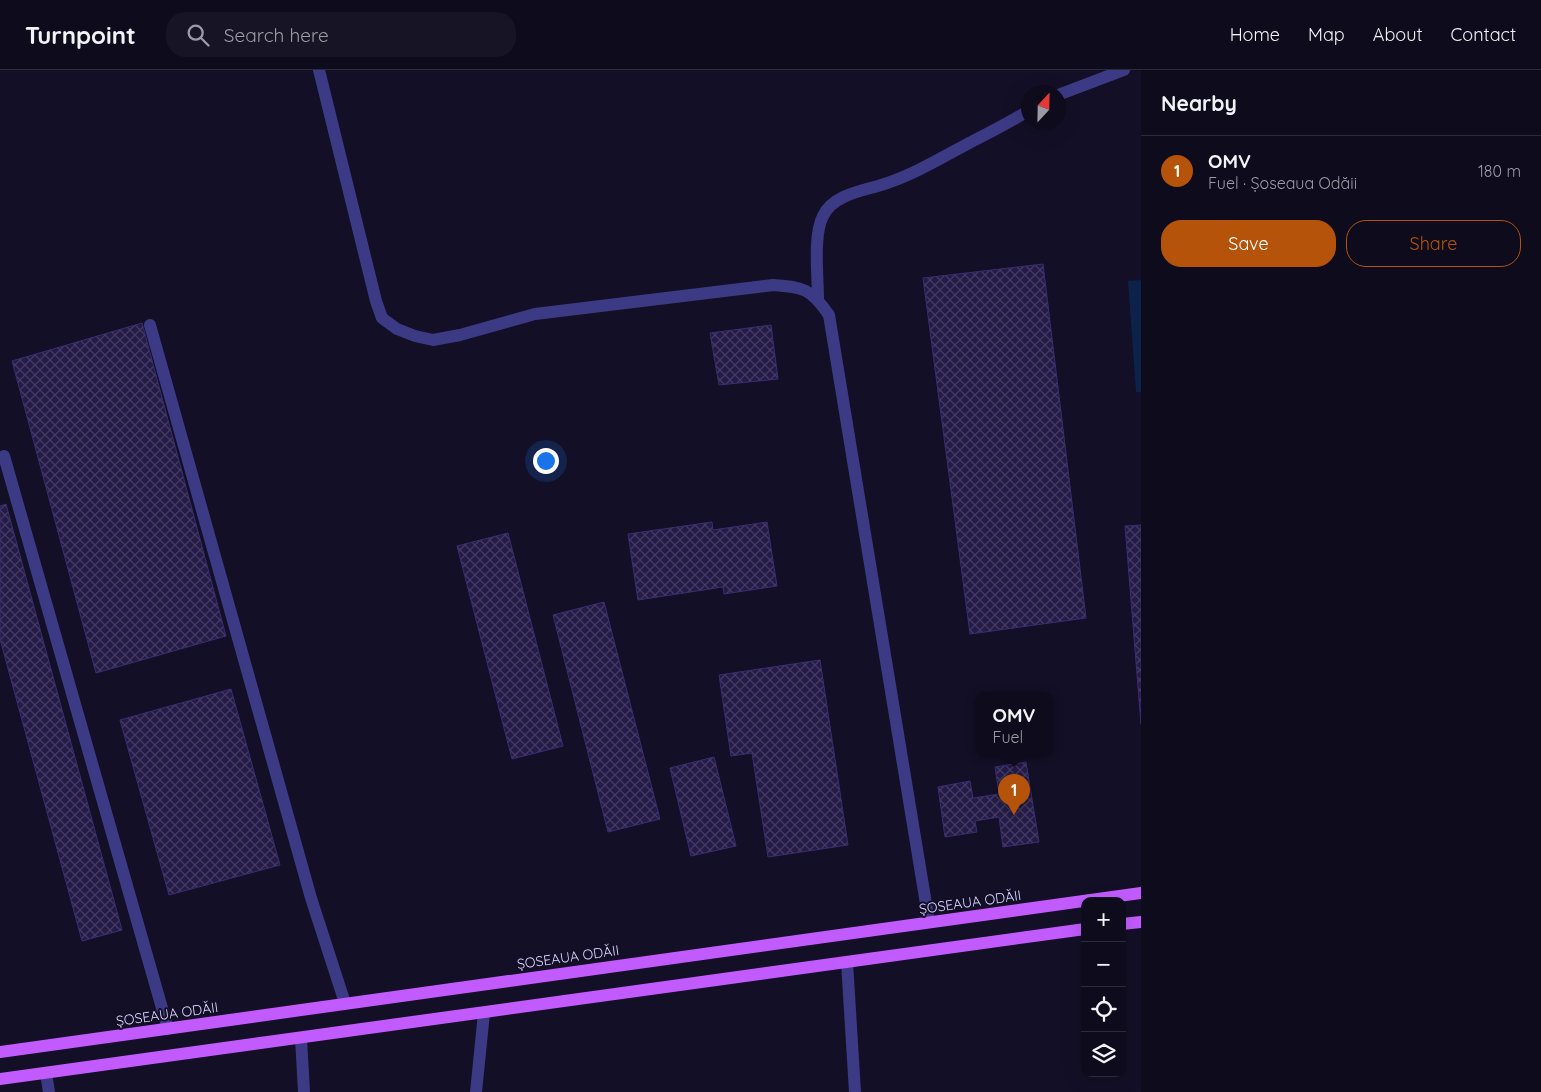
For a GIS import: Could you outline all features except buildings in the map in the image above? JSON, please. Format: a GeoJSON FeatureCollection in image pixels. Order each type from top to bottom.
{"type":"FeatureCollection","features":[{"type":"Feature","properties":{"kind":"main road","name":"ȘOSEAUA ODĂII"},"geometry":{"type":"LineString","coordinates":[[0,1052],[1141,893]]}},
{"type":"Feature","properties":{"kind":"main road"},"geometry":{"type":"LineString","coordinates":[[1126,924],[1141,922]]}},
{"type":"Feature","properties":{"kind":"main road"},"geometry":{"type":"LineString","coordinates":[[0,1079],[1081,930]]}},
{"type":"Feature","properties":{"kind":"street"},"geometry":{"type":"LineString","coordinates":[[319,70],[376,301],[382,318],[397,329],[433,340],[460,336],[535,314],[772,285],[798,287],[818,299],[830,315],[929,922]]}},
{"type":"Feature","properties":{"kind":"street"},"geometry":{"type":"LineString","coordinates":[[1066,92],[1124,70]]}},
{"type":"Feature","properties":{"kind":"street"},"geometry":{"type":"LineString","coordinates":[[818,299],[817,253],[819,230],[823,215],[831,205],[847,195],[900,179],[924,168],[1021,115]]}},
{"type":"Feature","properties":{"kind":"street"},"geometry":{"type":"LineString","coordinates":[[150,325],[308,888],[345,1003]]}},
{"type":"Feature","properties":{"kind":"street"},"geometry":{"type":"LineString","coordinates":[[4,456],[168,1029]]}},
{"type":"Feature","properties":{"kind":"street"},"geometry":{"type":"LineString","coordinates":[[847,962],[855,1092]]}},
{"type":"Feature","properties":{"kind":"street"},"geometry":{"type":"LineString","coordinates":[[476,1092],[484,1013]]}},
{"type":"Feature","properties":{"kind":"street"},"geometry":{"type":"LineString","coordinates":[[302,1038],[304,1092]]}},
{"type":"Feature","properties":{"kind":"street"},"geometry":{"type":"LineString","coordinates":[[46,1073],[49,1092]]}},
{"type":"Feature","properties":{"kind":"water"},"geometry":{"type":"Polygon","coordinates":[[[1141,280],[1141,392],[1136,392],[1128,281],[1141,280]]]}},
{"type":"Feature","properties":{"kind":"place","name":"OMV"},"geometry":{"type":"Point","coordinates":[1014,815]}}]}
